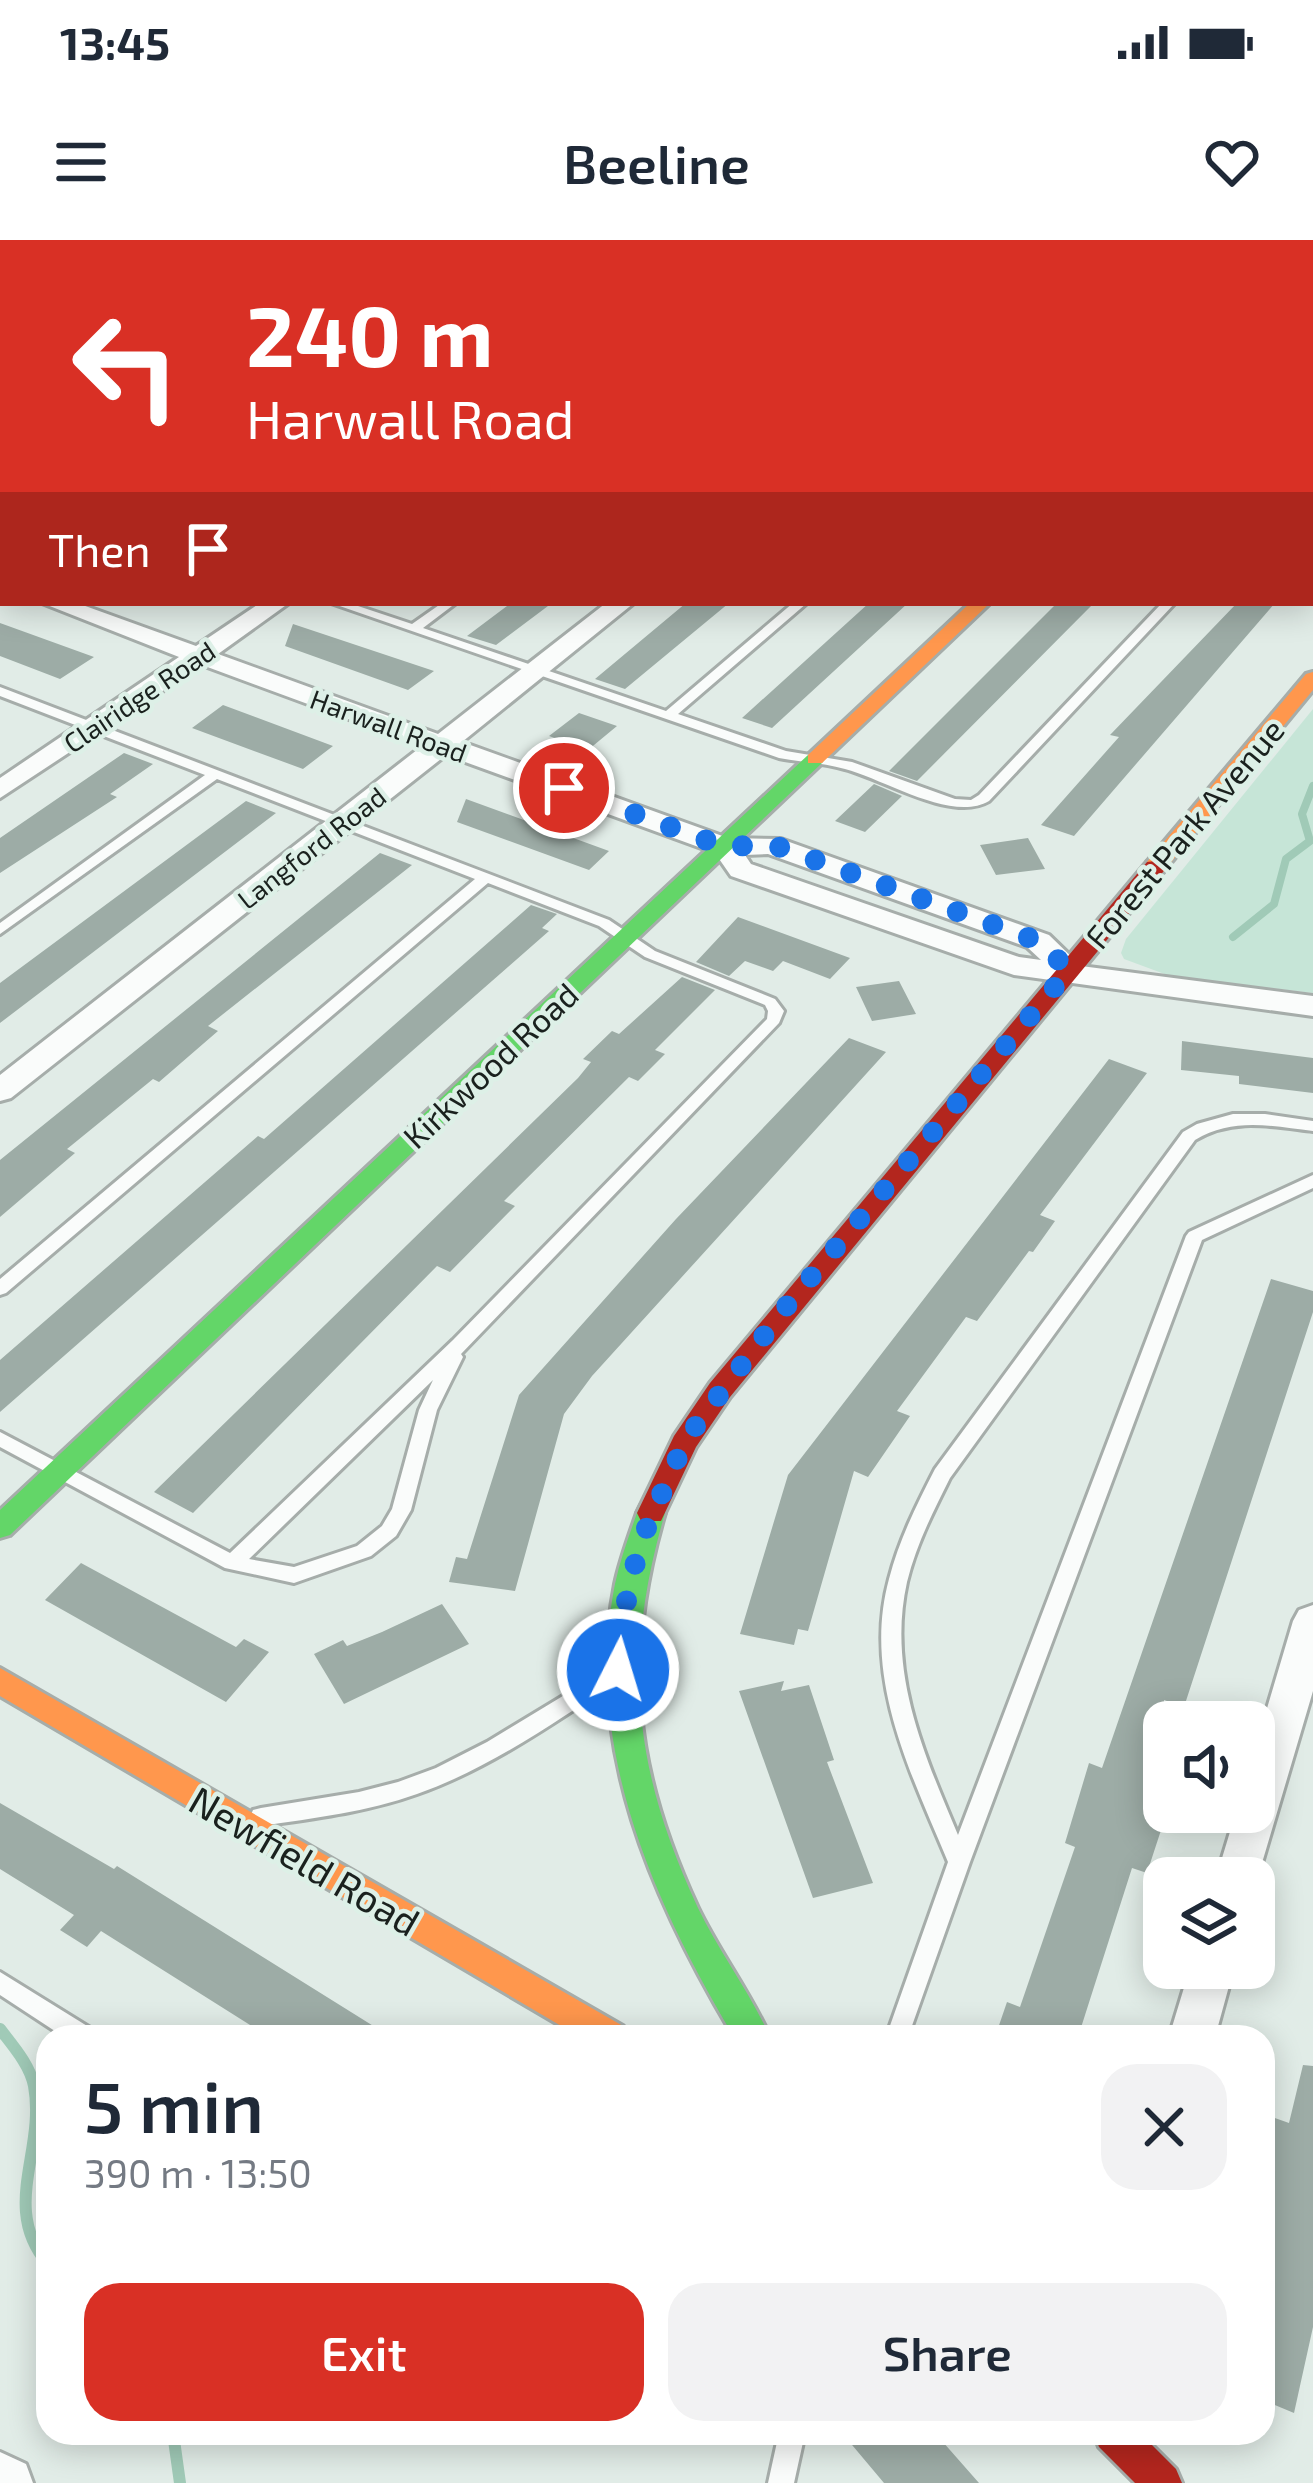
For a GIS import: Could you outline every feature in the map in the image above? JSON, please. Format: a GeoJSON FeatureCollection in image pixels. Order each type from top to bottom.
{"type":"FeatureCollection","features":[{"type":"Feature","properties":{"kind":"street","name":"Harwall Road"},"geometry":{"type":"LineString","coordinates":[[62,606],[725,847],[741,870],[1014,966],[1069,970],[1128,985],[1313,1006]]}},
{"type":"Feature","properties":{"kind":"street","name":"Clairidge Road"},"geometry":{"type":"LineString","coordinates":[[0,790],[273,606]]}},
{"type":"Feature","properties":{"kind":"street","name":"Langford Road"},"geometry":{"type":"LineString","coordinates":[[0,1091],[618,606]]}},
{"type":"Feature","properties":{"kind":"street","name":"Kirkwood Road"},"geometry":{"type":"LineString","coordinates":[[0,1528],[978,606]]}},
{"type":"Feature","properties":{"kind":"street","name":"Forest Park Avenue"},"geometry":{"type":"LineString","coordinates":[[745,2025],[722,1993],[665,1883],[631,1776],[618,1670],[623,1609],[640,1543],[686,1439],[785,1308],[1313,678]]}},
{"type":"Feature","properties":{"kind":"street"},"geometry":{"type":"LineString","coordinates":[[1244,1857],[1313,1621]]}},
{"type":"Feature","properties":{"kind":"street","name":"Newfield Road"},"geometry":{"type":"LineString","coordinates":[[0,1681],[590,2025]]}},
{"type":"Feature","properties":{"kind":"street"},"geometry":{"type":"LineString","coordinates":[[1195,2025],[1206,1989]]}},
{"type":"Feature","properties":{"kind":"street"},"geometry":{"type":"LineString","coordinates":[[1125,2445],[1162,2483]]}},
{"type":"Feature","properties":{"kind":"lane"},"geometry":{"type":"LineString","coordinates":[[346,606],[784,755],[847,764],[953,803],[974,803],[1166,606]]}},
{"type":"Feature","properties":{"kind":"lane"},"geometry":{"type":"LineString","coordinates":[[414,629],[446,606]]}},
{"type":"Feature","properties":{"kind":"lane"},"geometry":{"type":"LineString","coordinates":[[669,716],[797,606]]}},
{"type":"Feature","properties":{"kind":"lane"},"geometry":{"type":"LineString","coordinates":[[0,691],[604,923],[650,955],[770,1002],[774,1020],[460,1345],[232,1563]]}},
{"type":"Feature","properties":{"kind":"lane"},"geometry":{"type":"LineString","coordinates":[[0,930],[216,773]]}},
{"type":"Feature","properties":{"kind":"lane"},"geometry":{"type":"LineString","coordinates":[[0,1289],[484,878]]}},
{"type":"Feature","properties":{"kind":"lane"},"geometry":{"type":"LineString","coordinates":[[959,1862],[907,1739],[892,1684],[889,1633],[897,1575],[912,1530],[942,1474],[1189,1136],[1216,1120],[1239,1118],[1313,1126]]}},
{"type":"Feature","properties":{"kind":"lane"},"geometry":{"type":"LineString","coordinates":[[901,2025],[1195,1236],[1313,1181]]}},
{"type":"Feature","properties":{"kind":"lane"},"geometry":{"type":"LineString","coordinates":[[0,1439],[232,1563],[294,1575],[364,1551],[388,1531],[401,1510],[428,1410],[460,1345]]}},
{"type":"Feature","properties":{"kind":"lane"},"geometry":{"type":"LineString","coordinates":[[238,1821],[360,1801],[417,1785],[468,1763],[618,1670]]}},
{"type":"Feature","properties":{"kind":"lane"},"geometry":{"type":"LineString","coordinates":[[0,1982],[66,2025]]}},
{"type":"Feature","properties":{"kind":"lane"},"geometry":{"type":"LineString","coordinates":[[781,2483],[789,2445]]}},
{"type":"Feature","properties":{"kind":"shaded area"},"geometry":{"type":"Polygon","coordinates":[[[1313,709],[1313,993],[1170,976],[1124,959],[1126,939],[1313,709]]]}},
{"type":"Feature","properties":{"kind":"building"},"geometry":{"type":"Polygon","coordinates":[[[507,606],[548,606],[496,645],[467,636],[507,606]]]}},
{"type":"Feature","properties":{"kind":"building"},"geometry":{"type":"Polygon","coordinates":[[[682,606],[725,606],[625,689],[595,679],[682,606]]]}},
{"type":"Feature","properties":{"kind":"building"},"geometry":{"type":"Polygon","coordinates":[[[866,606],[905,606],[772,728],[742,718],[866,606]]]}},
{"type":"Feature","properties":{"kind":"building"},"geometry":{"type":"Polygon","coordinates":[[[1054,606],[1091,606],[917,781],[889,771],[1054,606]]]}},
{"type":"Feature","properties":{"kind":"building"},"geometry":{"type":"Polygon","coordinates":[[[1234,606],[1272,606],[1074,836],[1041,825],[1119,737],[1110,735],[1234,606]]]}},
{"type":"Feature","properties":{"kind":"building"},"geometry":{"type":"Polygon","coordinates":[[[0,623],[94,657],[60,679],[0,656],[0,623]]]}},
{"type":"Feature","properties":{"kind":"building"},"geometry":{"type":"Polygon","coordinates":[[[293,624],[434,671],[408,690],[285,646],[293,624]]]}},
{"type":"Feature","properties":{"kind":"building"},"geometry":{"type":"Polygon","coordinates":[[[223,705],[333,746],[303,769],[192,728],[223,705]]]}},
{"type":"Feature","properties":{"kind":"building"},"geometry":{"type":"Polygon","coordinates":[[[579,713],[617,726],[588,750],[549,736],[579,713]]]}},
{"type":"Feature","properties":{"kind":"building"},"geometry":{"type":"Polygon","coordinates":[[[124,753],[153,764],[110,794],[117,797],[0,873],[0,838],[124,753]]]}},
{"type":"Feature","properties":{"kind":"building"},"geometry":{"type":"Polygon","coordinates":[[[874,784],[902,796],[865,832],[835,821],[874,784]]]}},
{"type":"Feature","properties":{"kind":"building"},"geometry":{"type":"Polygon","coordinates":[[[466,799],[609,851],[589,870],[457,822],[466,799]]]}},
{"type":"Feature","properties":{"kind":"building"},"geometry":{"type":"Polygon","coordinates":[[[246,801],[276,813],[0,1023],[0,983],[246,801]]]}},
{"type":"Feature","properties":{"kind":"building"},"geometry":{"type":"Polygon","coordinates":[[[1028,838],[1045,869],[996,875],[980,845],[1028,838]]]}},
{"type":"Feature","properties":{"kind":"building"},"geometry":{"type":"Polygon","coordinates":[[[380,853],[412,865],[208,1026],[218,1031],[159,1082],[153,1079],[67,1149],[75,1153],[0,1217],[0,1160],[380,853]]]}},
{"type":"Feature","properties":{"kind":"building"},"geometry":{"type":"Polygon","coordinates":[[[531,905],[557,914],[542,928],[549,931],[0,1412],[0,1360],[258,1136],[264,1139],[531,905]]]}},
{"type":"Feature","properties":{"kind":"building"},"geometry":{"type":"Polygon","coordinates":[[[738,917],[850,958],[830,979],[783,961],[773,971],[745,961],[729,976],[696,962],[738,917]]]}},
{"type":"Feature","properties":{"kind":"building"},"geometry":{"type":"Polygon","coordinates":[[[682,977],[715,990],[655,1050],[665,1054],[638,1081],[629,1077],[504,1201],[515,1206],[450,1272],[437,1266],[193,1513],[154,1492],[578,1078],[591,1062],[583,1059],[612,1031],[619,1034],[682,977]]]}},
{"type":"Feature","properties":{"kind":"building"},"geometry":{"type":"Polygon","coordinates":[[[899,981],[916,1014],[872,1021],[856,987],[899,981]]]}},
{"type":"Feature","properties":{"kind":"building"},"geometry":{"type":"Polygon","coordinates":[[[849,1038],[886,1052],[592,1376],[564,1414],[515,1591],[449,1582],[456,1557],[467,1559],[519,1395],[676,1219],[849,1038]]]}},
{"type":"Feature","properties":{"kind":"building"},"geometry":{"type":"Polygon","coordinates":[[[1182,1041],[1313,1058],[1313,1093],[1239,1084],[1239,1076],[1181,1070],[1182,1041]]]}},
{"type":"Feature","properties":{"kind":"building"},"geometry":{"type":"Polygon","coordinates":[[[1109,1059],[1147,1073],[1040,1215],[1055,1221],[1033,1252],[1029,1251],[977,1321],[966,1317],[897,1411],[910,1416],[868,1477],[854,1471],[808,1631],[798,1629],[794,1645],[740,1634],[788,1475],[1109,1059]]]}},
{"type":"Feature","properties":{"kind":"building"},"geometry":{"type":"Polygon","coordinates":[[[1271,1279],[1313,1291],[1313,1312],[1186,1701],[1143,1701],[1143,1833],[1160,1833],[1152,1857],[1143,1857],[1143,1872],[1132,1868],[1082,2025],[999,2025],[1007,2002],[1020,2007],[1075,1847],[1065,1843],[1089,1763],[1102,1768],[1271,1279]]]}},
{"type":"Feature","properties":{"kind":"building"},"geometry":{"type":"Polygon","coordinates":[[[81,1563],[236,1647],[244,1639],[269,1652],[226,1702],[45,1600],[81,1563]]]}},
{"type":"Feature","properties":{"kind":"building"},"geometry":{"type":"Polygon","coordinates":[[[442,1604],[469,1644],[344,1704],[314,1654],[343,1640],[347,1646],[442,1604]]]}},
{"type":"Feature","properties":{"kind":"building"},"geometry":{"type":"Polygon","coordinates":[[[784,1681],[781,1691],[809,1685],[834,1760],[827,1762],[873,1883],[813,1898],[739,1691],[784,1681]]]}},
{"type":"Feature","properties":{"kind":"building"},"geometry":{"type":"Polygon","coordinates":[[[0,1803],[114,1869],[117,1866],[372,2025],[250,2025],[101,1931],[87,1947],[60,1930],[74,1915],[0,1869],[0,1803]]]}},
{"type":"Feature","properties":{"kind":"building"},"geometry":{"type":"Polygon","coordinates":[[[1303,2065],[1313,2066],[1313,2327],[1294,2413],[1275,2405],[1275,2118],[1289,2123],[1303,2065]]]}},
{"type":"Feature","properties":{"kind":"building"},"geometry":{"type":"Polygon","coordinates":[[[852,2445],[946,2445],[979,2483],[884,2483],[852,2445]]]}},
{"type":"Feature","properties":{"kind":"waterway"},"geometry":{"type":"LineString","coordinates":[[1233,937],[1274,904],[1286,859],[1310,841],[1302,814],[1313,786]]}},
{"type":"Feature","properties":{"kind":"waterway"},"geometry":{"type":"LineString","coordinates":[[0,2029],[32,2078],[36,2110]]}},
{"type":"Feature","properties":{"kind":"waterway"},"geometry":{"type":"LineString","coordinates":[[36,2110],[26,2200],[27,2222],[36,2246]]}},
{"type":"Feature","properties":{"kind":"waterway"},"geometry":{"type":"LineString","coordinates":[[175,2445],[180,2483]]}},
{"type":"Feature","properties":{"kind":"traffic: fast"},"geometry":{"type":"LineString","coordinates":[[0,1527],[815,759]]}},
{"type":"Feature","properties":{"kind":"traffic: fast"},"geometry":{"type":"LineString","coordinates":[[651,1513],[630,1582],[622,1650],[625,1718],[637,1786],[685,1915],[746,2025]]}},
{"type":"Feature","properties":{"kind":"traffic: slow"},"geometry":{"type":"LineString","coordinates":[[815,759],[978,606]]}},
{"type":"Feature","properties":{"kind":"traffic: slow"},"geometry":{"type":"LineString","coordinates":[[1155,867],[1313,678]]}},
{"type":"Feature","properties":{"kind":"traffic: slow"},"geometry":{"type":"LineString","coordinates":[[0,1681],[590,2025]]}},
{"type":"Feature","properties":{"kind":"traffic: jam"},"geometry":{"type":"LineString","coordinates":[[651,1513],[684,1443],[720,1390],[1155,867]]}},
{"type":"Feature","properties":{"kind":"traffic: jam"},"geometry":{"type":"LineString","coordinates":[[1125,2445],[1162,2483]]}},
{"type":"Feature","properties":{"kind":"route"},"geometry":{"type":"LineString","coordinates":[[564,788],[725,847],[771,844],[1038,941],[1069,970],[785,1308],[686,1439],[653,1503],[640,1543],[620,1629],[618,1670]]}}]}
